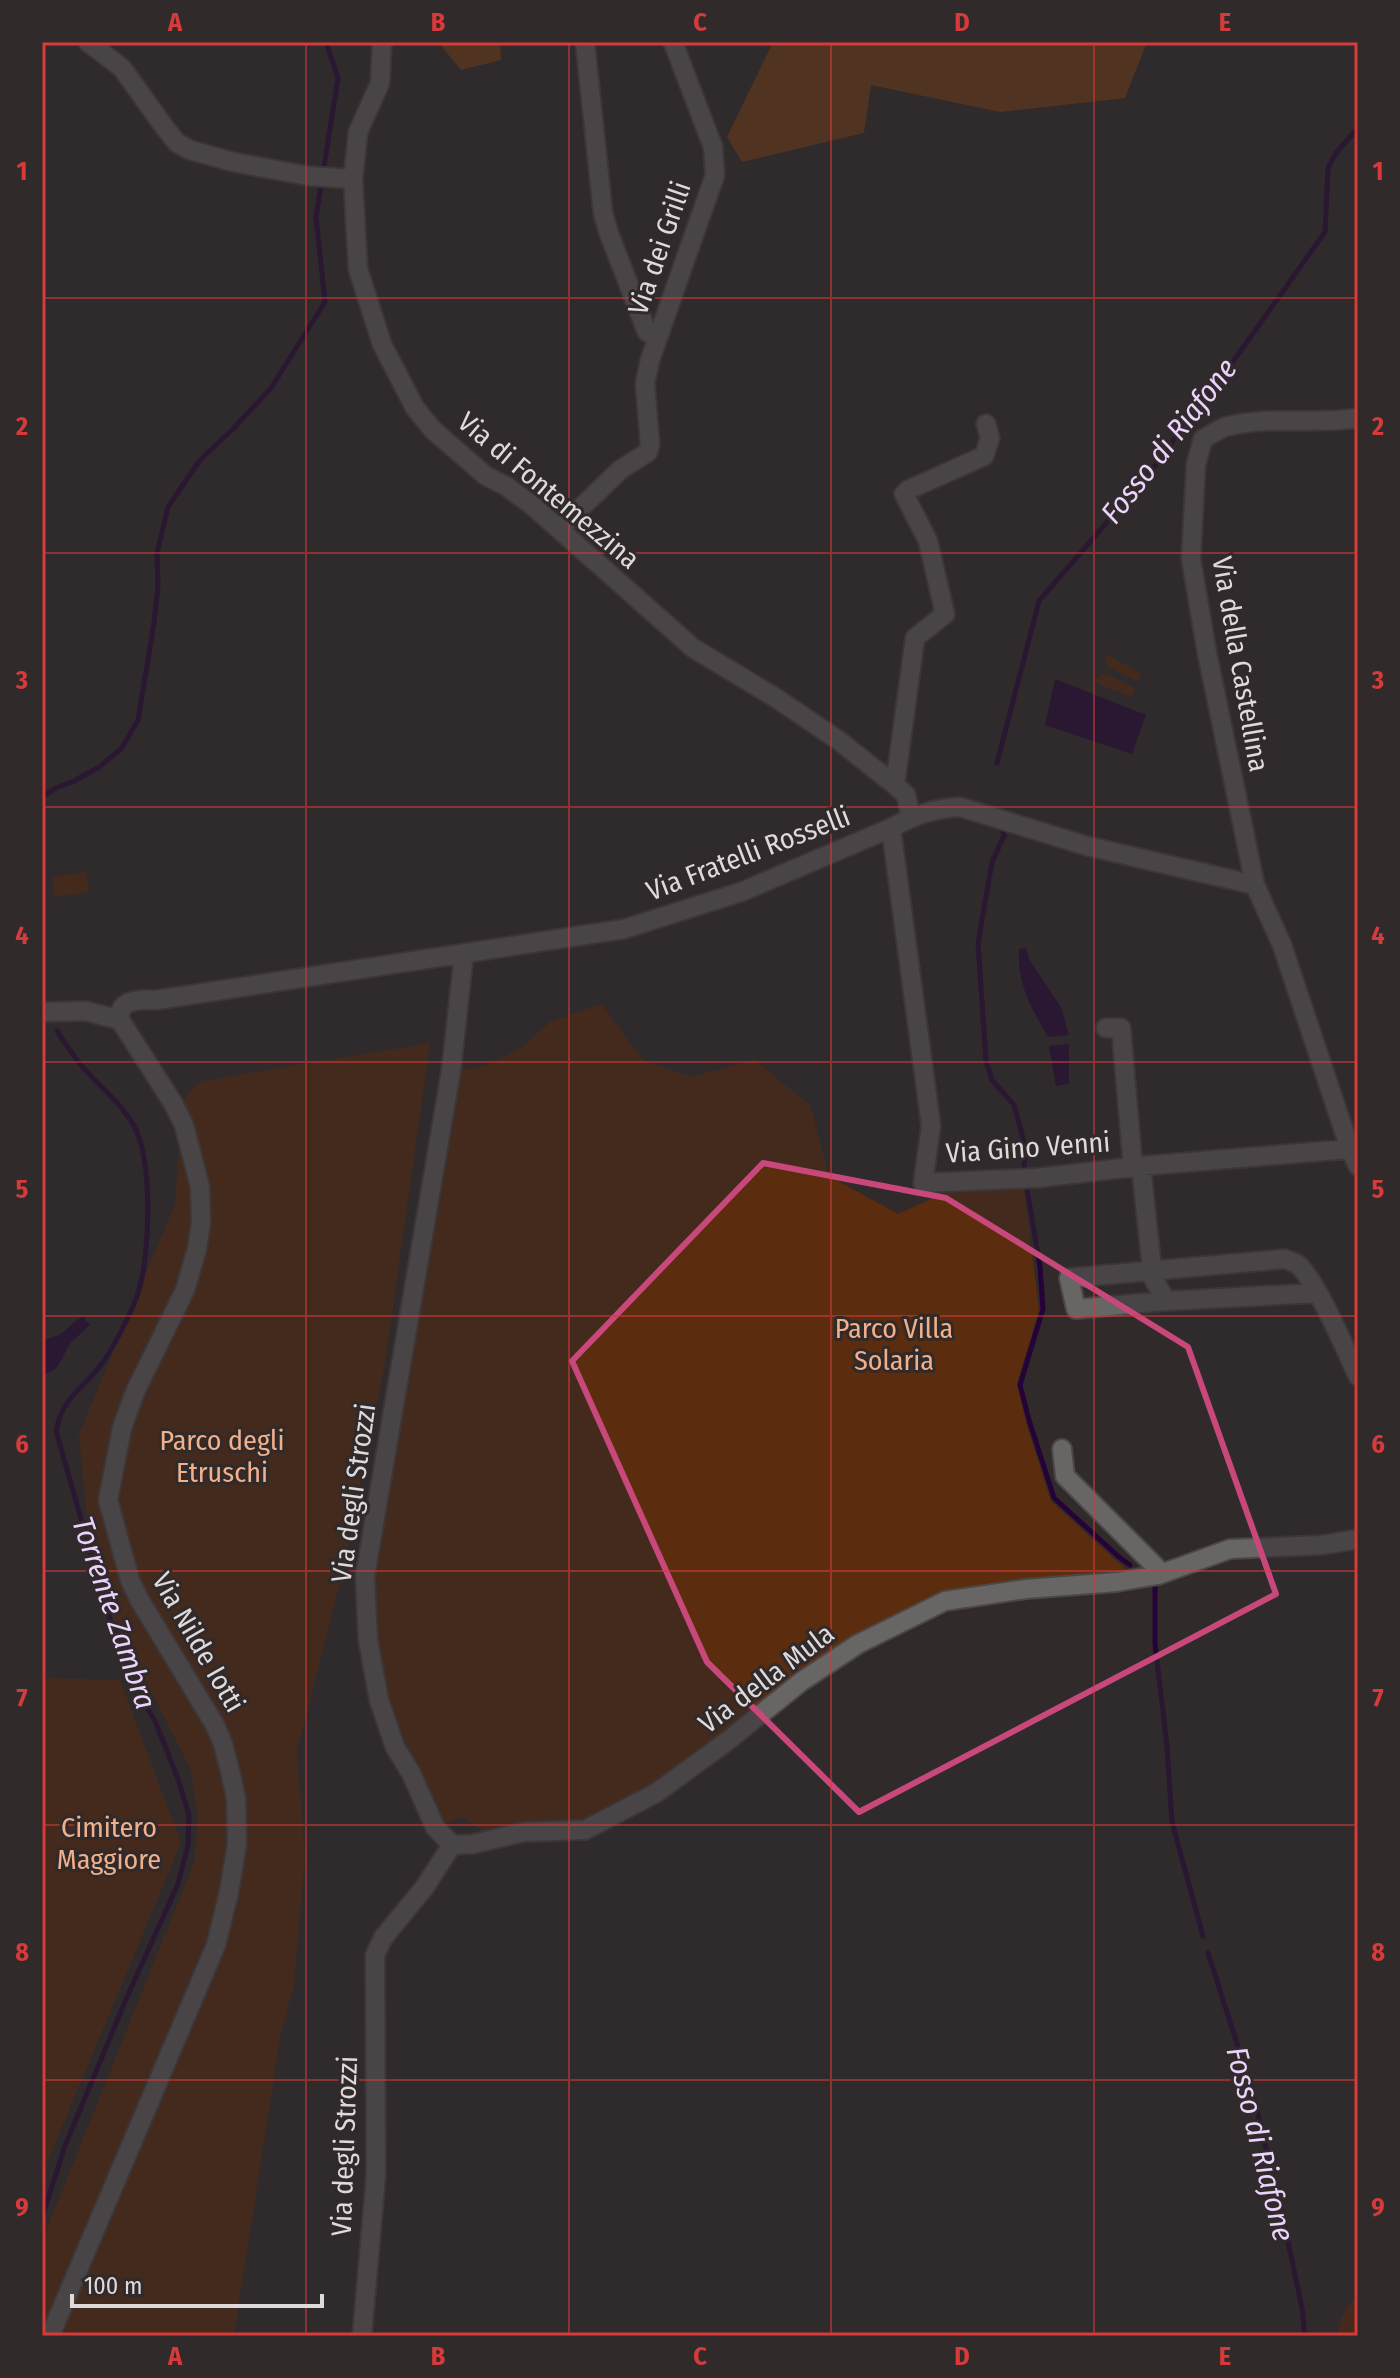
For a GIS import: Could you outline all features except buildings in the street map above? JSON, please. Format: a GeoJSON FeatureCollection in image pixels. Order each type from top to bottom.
{"type":"FeatureCollection","features":[{"type":"Feature","properties":{"kind":"street"},"geometry":{"type":"LineString","coordinates":[[88,42],[122,68],[177,143],[190,150],[233,162],[308,176],[353,179]]}},
{"type":"Feature","properties":{"kind":"street","name":"Via di Fontemezzina"},"geometry":{"type":"LineString","coordinates":[[382,42],[380,83],[358,132],[353,179],[358,269],[382,344],[415,408],[433,430],[458,452],[486,476],[533,506],[693,648],[838,740],[895,785],[906,795],[911,817]]}},
{"type":"Feature","properties":{"kind":"street","name":"Via dei Grilli"},"geometry":{"type":"LineString","coordinates":[[585,42],[603,213],[647,332],[658,337]]}},
{"type":"Feature","properties":{"kind":"street","name":"Via dei Grilli"},"geometry":{"type":"LineString","coordinates":[[559,529],[620,470],[648,452],[645,383],[715,175],[713,147],[673,42]]}},
{"type":"Feature","properties":{"kind":"street","name":"Via della Castellina"},"geometry":{"type":"LineString","coordinates":[[1355,1149],[1282,945],[1255,885],[1207,653],[1191,559],[1196,464],[1203,439],[1223,428],[1262,421],[1341,421],[1358,418]]}},
{"type":"Feature","properties":{"kind":"street"},"geometry":{"type":"LineString","coordinates":[[895,785],[915,638],[945,614],[928,541],[904,494],[984,456],[990,438],[986,424]]}},
{"type":"Feature","properties":{"kind":"street","name":"Via Fratelli Rosselli"},"geometry":{"type":"LineString","coordinates":[[120,1020],[156,1000],[624,929],[741,892],[911,817],[947,808],[960,807],[1087,846],[1255,885]]}},
{"type":"Feature","properties":{"kind":"street","name":"Via Gino Venni"},"geometry":{"type":"LineString","coordinates":[[891,828],[931,1126],[923,1183],[1037,1178],[1355,1149]]}},
{"type":"Feature","properties":{"kind":"street","name":"Via degli Strozzi"},"geometry":{"type":"LineString","coordinates":[[362,2336],[376,2175],[375,1955],[383,1938],[424,1888],[452,1845],[435,1827],[411,1773],[395,1747],[379,1700],[368,1640],[365,1576],[451,1071],[464,954]]}},
{"type":"Feature","properties":{"kind":"street"},"geometry":{"type":"LineString","coordinates":[[42,1012],[86,1011],[120,1020]]}},
{"type":"Feature","properties":{"kind":"street","name":"Via Nilde Iotti"},"geometry":{"type":"LineString","coordinates":[[50,2336],[216,1945],[237,1844],[236,1798],[223,1744],[204,1704],[139,1599],[124,1561],[108,1500],[122,1428],[135,1392],[185,1290],[201,1222],[200,1187],[184,1125],[120,1020]]}},
{"type":"Feature","properties":{"kind":"street"},"geometry":{"type":"LineString","coordinates":[[1118,1028],[1155,1285],[1166,1301]]}},
{"type":"Feature","properties":{"kind":"street"},"geometry":{"type":"LineString","coordinates":[[1317,1293],[1076,1309],[1069,1278],[1285,1259],[1297,1264],[1317,1293],[1358,1376]]}},
{"type":"Feature","properties":{"kind":"street"},"geometry":{"type":"LineString","coordinates":[[1062,1449],[1065,1476],[1156,1567],[1158,1575]]}},
{"type":"Feature","properties":{"kind":"street","name":"Via della Mula"},"geometry":{"type":"LineString","coordinates":[[452,1845],[473,1844],[524,1832],[585,1830],[656,1793],[802,1681],[858,1644],[945,1601],[1158,1575],[1230,1549],[1322,1545],[1358,1539]]}},
{"type":"Feature","properties":{"kind":"highlighted area"},"geometry":{"type":"Polygon","coordinates":[[[763,1163],[946,1198],[1188,1347],[1276,1594],[859,1812],[707,1662],[572,1361],[763,1163]]]}},
{"type":"Feature","properties":{"kind":"green space"},"geometry":{"type":"Polygon","coordinates":[[[1107,654],[1141,674],[1137,681],[1110,668],[1105,659],[1107,654]]]}},
{"type":"Feature","properties":{"kind":"green space"},"geometry":{"type":"Polygon","coordinates":[[[1107,674],[1135,688],[1131,697],[1094,682],[1107,674]]]}},
{"type":"Feature","properties":{"kind":"green space"},"geometry":{"type":"Polygon","coordinates":[[[86,872],[89,892],[55,897],[52,877],[86,872]]]}},
{"type":"Feature","properties":{"kind":"green space","name":"Parco Villa Solaria"},"geometry":{"type":"Polygon","coordinates":[[[601,1004],[644,1061],[692,1077],[754,1060],[810,1105],[829,1176],[898,1214],[931,1199],[934,1187],[1023,1180],[1039,1310],[1017,1384],[1027,1426],[1051,1501],[1131,1574],[1022,1581],[939,1592],[852,1637],[796,1672],[726,1736],[653,1790],[579,1825],[490,1835],[462,1817],[435,1827],[395,1747],[365,1576],[451,1071],[483,1067],[521,1048],[550,1022],[601,1004]]]}},
{"type":"Feature","properties":{"kind":"green space","name":"Parco degli Etruschi"},"geometry":{"type":"Polygon","coordinates":[[[430,1043],[385,1363],[344,1566],[297,1750],[305,1857],[294,1984],[280,2038],[234,2335],[42,2336],[42,2241],[194,1863],[198,1821],[191,1770],[112,1615],[88,1529],[79,1434],[175,1204],[183,1099],[202,1081],[430,1043]]]}},
{"type":"Feature","properties":{"kind":"green space","name":"Cimitero Maggiore"},"geometry":{"type":"Polygon","coordinates":[[[42,1678],[120,1680],[181,1843],[43,2172],[42,1678]]]}},
{"type":"Feature","properties":{"kind":"green space"},"geometry":{"type":"Polygon","coordinates":[[[1358,2293],[1355,2336],[1336,2336],[1342,2315],[1358,2293]]]}},
{"type":"Feature","properties":{"kind":"shaded area"},"geometry":{"type":"Polygon","coordinates":[[[438,42],[500,42],[501,60],[461,70],[438,42]]]}},
{"type":"Feature","properties":{"kind":"shaded area"},"geometry":{"type":"Polygon","coordinates":[[[773,42],[1147,42],[1125,98],[1000,112],[871,85],[864,133],[742,162],[727,137],[773,42]]]}},
{"type":"Feature","properties":{"kind":"shaded area"},"geometry":{"type":"Polygon","coordinates":[[[1055,679],[1146,715],[1132,754],[1045,725],[1055,679]]]}},
{"type":"Feature","properties":{"kind":"shaded area"},"geometry":{"type":"Polygon","coordinates":[[[1026,948],[1030,961],[1061,1007],[1069,1035],[1048,1037],[1031,1005],[1019,962],[1019,949],[1026,948]]]}},
{"type":"Feature","properties":{"kind":"shaded area"},"geometry":{"type":"Polygon","coordinates":[[[1069,1044],[1069,1084],[1056,1086],[1049,1046],[1069,1044]]]}},
{"type":"Feature","properties":{"kind":"shaded area"},"geometry":{"type":"Polygon","coordinates":[[[83,1317],[90,1325],[69,1345],[56,1368],[42,1374],[42,1341],[61,1334],[83,1317]]]}},
{"type":"Feature","properties":{"kind":"waterway","name":"Torrente Zambra"},"geometry":{"type":"LineString","coordinates":[[42,797],[99,767],[121,749],[138,720],[154,623],[158,586],[157,553],[168,507],[200,460],[271,388],[325,302],[316,217],[338,78],[326,42]]}},
{"type":"Feature","properties":{"kind":"waterway","name":"Fosso di Riafone"},"geometry":{"type":"LineString","coordinates":[[997,763],[1039,601],[1151,471],[1171,445],[1183,421],[1212,391],[1325,232],[1328,168],[1336,153],[1358,128]]}},
{"type":"Feature","properties":{"kind":"waterway","name":"Fosso di Riafone"},"geometry":{"type":"LineString","coordinates":[[1003,832],[992,862],[978,943],[986,1061],[992,1080],[1014,1105],[1021,1130],[1025,1148],[1024,1171],[1040,1267],[1043,1309],[1020,1385],[1054,1498],[1130,1565]]}},
{"type":"Feature","properties":{"kind":"waterway","name":"Torrente Zambra"},"geometry":{"type":"LineString","coordinates":[[42,2217],[65,2146],[178,1884],[188,1845],[189,1815],[155,1721],[135,1688],[110,1620],[56,1431],[65,1407],[100,1366],[133,1306],[143,1274],[148,1207],[144,1161],[134,1126],[81,1065],[57,1031]]}},
{"type":"Feature","properties":{"kind":"waterway","name":"Fosso di Riafone"},"geometry":{"type":"LineString","coordinates":[[1155,1582],[1155,1644],[1172,1822],[1203,1936]]}},
{"type":"Feature","properties":{"kind":"waterway","name":"Fosso di Riafone"},"geometry":{"type":"LineString","coordinates":[[1208,1953],[1252,2090],[1285,2227],[1305,2336]]}}]}
